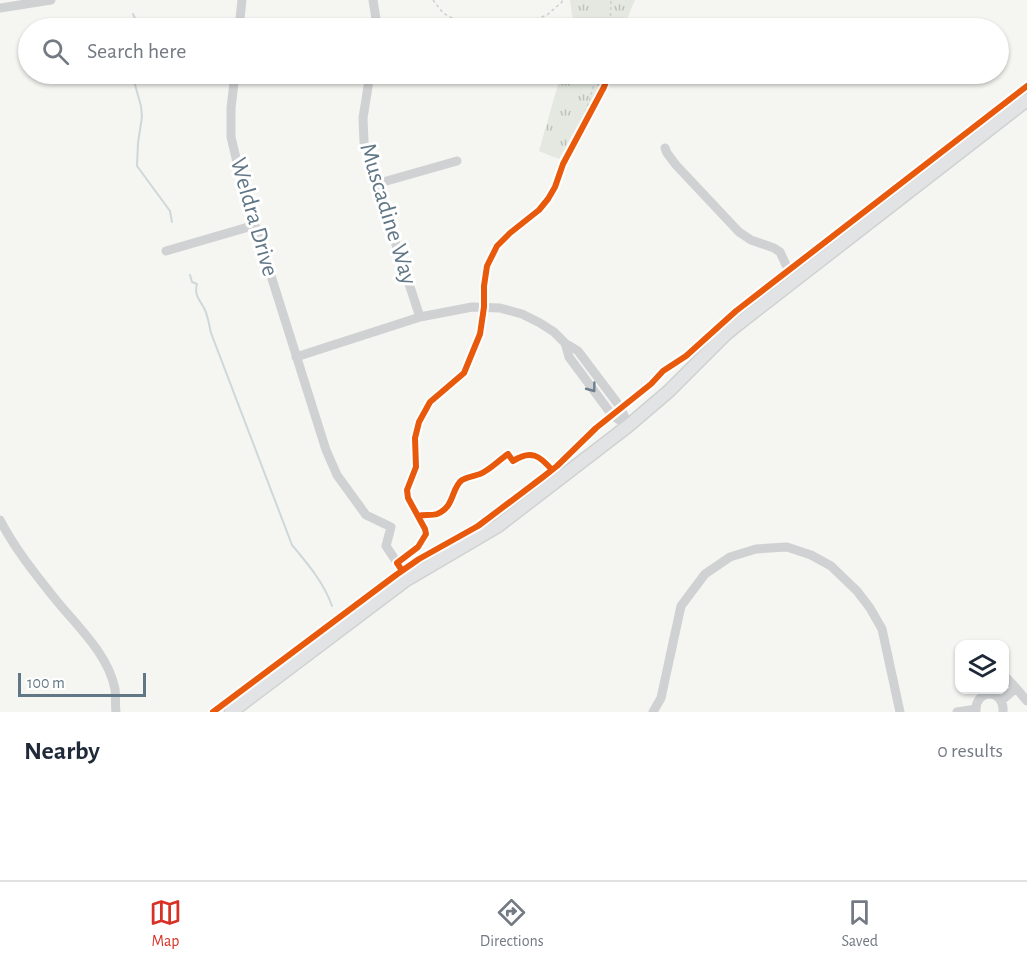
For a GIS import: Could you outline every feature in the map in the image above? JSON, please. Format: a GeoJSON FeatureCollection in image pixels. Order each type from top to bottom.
{"type":"FeatureCollection","features":[{"type":"Feature","properties":{"kind":"main road"},"geometry":{"type":"LineString","coordinates":[[231,712],[406,580],[498,526],[669,392],[731,330],[1027,100]]}},
{"type":"Feature","properties":{"kind":"street"},"geometry":{"type":"LineString","coordinates":[[0,8],[51,0]]}},
{"type":"Feature","properties":{"kind":"street"},"geometry":{"type":"LineString","coordinates":[[240,18],[242,0]]}},
{"type":"Feature","properties":{"kind":"street"},"geometry":{"type":"LineString","coordinates":[[373,0],[376,18]]}},
{"type":"Feature","properties":{"kind":"street","name":"Weldra Drive"},"geometry":{"type":"LineString","coordinates":[[234,84],[231,137],[242,182],[326,450],[338,475],[366,515],[391,527],[386,546],[406,580]]}},
{"type":"Feature","properties":{"kind":"street","name":"Muscadine Way"},"geometry":{"type":"LineString","coordinates":[[368,84],[363,118],[364,142],[420,317]]}},
{"type":"Feature","properties":{"kind":"street"},"geometry":{"type":"LineString","coordinates":[[665,148],[676,165],[739,232],[780,252],[794,282]]}},
{"type":"Feature","properties":{"kind":"street"},"geometry":{"type":"LineString","coordinates":[[376,184],[457,161]]}},
{"type":"Feature","properties":{"kind":"street"},"geometry":{"type":"LineString","coordinates":[[166,251],[255,225]]}},
{"type":"Feature","properties":{"kind":"street"},"geometry":{"type":"LineString","coordinates":[[296,357],[420,317],[472,307],[500,308],[522,314],[540,323],[578,351],[621,408],[628,426]]}},
{"type":"Feature","properties":{"kind":"street"},"geometry":{"type":"LineString","coordinates":[[0,520],[32,569],[94,645],[106,664],[115,689],[116,712]]}},
{"type":"Feature","properties":{"kind":"street"},"geometry":{"type":"LineString","coordinates":[[653,712],[662,698],[681,606],[705,574],[730,557],[756,549],[787,548],[811,555],[831,566],[857,591],[870,608],[882,629],[900,712]]}},
{"type":"Feature","properties":{"kind":"street"},"geometry":{"type":"LineString","coordinates":[[1009,680],[1027,701]]}},
{"type":"Feature","properties":{"kind":"street"},"geometry":{"type":"LineString","coordinates":[[1002,700],[1016,688]]}},
{"type":"Feature","properties":{"kind":"street"},"geometry":{"type":"LineString","coordinates":[[957,712],[976,711],[978,700],[985,695],[994,695],[1002,700],[1003,712]]}},
{"type":"Feature","properties":{"kind":"path"},"geometry":{"type":"LineString","coordinates":[[433,0],[444,13],[453,18]]}},
{"type":"Feature","properties":{"kind":"path"},"geometry":{"type":"LineString","coordinates":[[539,18],[547,15],[562,0]]}},
{"type":"Feature","properties":{"kind":"path"},"geometry":{"type":"LineString","coordinates":[[611,0],[611,18]]}},
{"type":"Feature","properties":{"kind":"path"},"geometry":{"type":"LineString","coordinates":[[579,135],[594,84]]}},
{"type":"Feature","properties":{"kind":"path"},"geometry":{"type":"LineString","coordinates":[[574,145],[599,97]]}},
{"type":"Feature","properties":{"kind":"green space"},"geometry":{"type":"Polygon","coordinates":[[[570,0],[635,0],[627,18],[573,18],[570,0]]]}},
{"type":"Feature","properties":{"kind":"green space"},"geometry":{"type":"Polygon","coordinates":[[[558,84],[600,84],[559,159],[539,151],[558,84]]]}},
{"type":"Feature","properties":{"kind":"waterway"},"geometry":{"type":"LineString","coordinates":[[133,14],[135,18]]}},
{"type":"Feature","properties":{"kind":"waterway"},"geometry":{"type":"LineString","coordinates":[[135,84],[142,117],[137,166],[170,211],[172,222]]}},
{"type":"Feature","properties":{"kind":"waterway"},"geometry":{"type":"LineString","coordinates":[[190,275],[192,282],[197,284],[196,291],[211,333],[292,545],[320,582],[332,606]]}},
{"type":"Feature","properties":{"kind":"cycle path"},"geometry":{"type":"LineString","coordinates":[[401,569],[397,563],[418,547],[426,534],[408,498],[407,490],[416,467],[415,438],[419,422],[430,402],[464,373],[480,334],[487,266],[497,246],[539,210],[548,199],[563,164],[605,84]]}},
{"type":"Feature","properties":{"kind":"cycle path"},"geometry":{"type":"LineString","coordinates":[[213,712],[396,575],[419,559],[478,526],[543,477],[596,428],[651,384],[663,371],[686,356],[736,311],[1027,86]]}},
{"type":"Feature","properties":{"kind":"cycle path"},"geometry":{"type":"LineString","coordinates":[[418,516],[435,515],[443,511],[462,480],[484,472],[508,454],[513,461],[525,455],[535,456],[552,470]]}}]}
